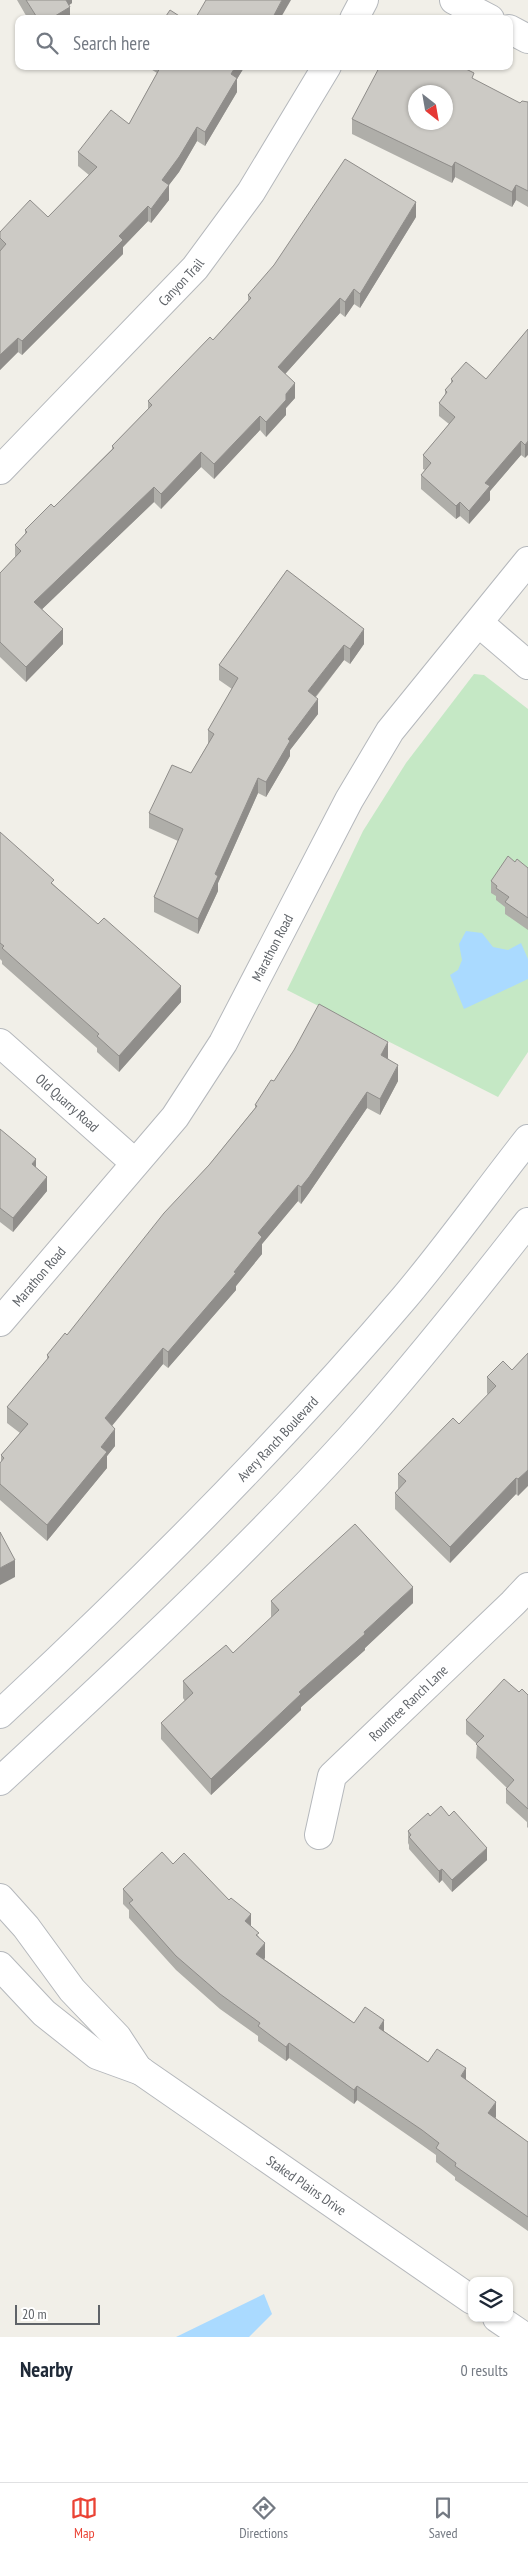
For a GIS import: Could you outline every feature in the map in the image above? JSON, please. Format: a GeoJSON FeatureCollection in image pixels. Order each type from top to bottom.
{"type":"FeatureCollection","features":[{"type":"Feature","properties":{"kind":"street"},"geometry":{"type":"LineString","coordinates":[[356,15],[364,0]]}},
{"type":"Feature","properties":{"kind":"street"},"geometry":{"type":"LineString","coordinates":[[454,0],[482,15]]}},
{"type":"Feature","properties":{"kind":"street"},"geometry":{"type":"LineString","coordinates":[[513,31],[528,38]]}},
{"type":"Feature","properties":{"kind":"street","name":"Canyon Trail"},"geometry":{"type":"LineString","coordinates":[[0,470],[195,268],[251,192],[325,70]]}},
{"type":"Feature","properties":{"kind":"street","name":"Marathon Road"},"geometry":{"type":"LineString","coordinates":[[0,1322],[176,1117],[223,1043],[349,800],[390,731],[528,561]]}},
{"type":"Feature","properties":{"kind":"street"},"geometry":{"type":"LineString","coordinates":[[479,623],[528,665]]}},
{"type":"Feature","properties":{"kind":"street","name":"Old Quarry Road"},"geometry":{"type":"LineString","coordinates":[[0,1043],[135,1163]]}},
{"type":"Feature","properties":{"kind":"street","name":"Avery Ranch Boulevard"},"geometry":{"type":"LineString","coordinates":[[0,1714],[70,1649],[201,1520],[305,1409],[405,1296],[528,1139]]}},
{"type":"Feature","properties":{"kind":"street"},"geometry":{"type":"LineString","coordinates":[[0,1781],[194,1598],[350,1437],[462,1307],[528,1222]]}},
{"type":"Feature","properties":{"kind":"street","name":"Rountree Ranch Lane"},"geometry":{"type":"LineString","coordinates":[[318,1835],[332,1776],[523,1602]]}},
{"type":"Feature","properties":{"kind":"street","name":"Staked Plains Drive"},"geometry":{"type":"LineString","coordinates":[[0,1898],[26,1927],[72,1990],[117,2037],[139,2070]]}},
{"type":"Feature","properties":{"kind":"street","name":"Staked Plains Drive"},"geometry":{"type":"LineString","coordinates":[[0,1966],[44,2013],[97,2055],[139,2070],[468,2297]]}},
{"type":"Feature","properties":{"kind":"street"},"geometry":{"type":"LineString","coordinates":[[504,2322],[525,2337]]}},
{"type":"Feature","properties":{"kind":"green space"},"geometry":{"type":"Polygon","coordinates":[[[474,674],[484,675],[528,709],[528,1052],[498,1097],[287,990],[363,831],[406,763],[474,674]]]}},
{"type":"Feature","properties":{"kind":"water"},"geometry":{"type":"Polygon","coordinates":[[[466,931],[482,933],[493,947],[508,950],[521,943],[528,959],[528,979],[464,1009],[450,975],[458,970],[462,960],[459,944],[466,931]]]}},
{"type":"Feature","properties":{"kind":"water"},"geometry":{"type":"Polygon","coordinates":[[[264,2294],[272,2314],[249,2337],[176,2337],[264,2294]]]}},
{"type":"Feature","properties":{"kind":"building"},"geometry":{"type":"Polygon","coordinates":[[[26,0],[66,0],[70,7],[57,15],[35,15],[26,0]]]}},
{"type":"Feature","properties":{"kind":"building"},"geometry":{"type":"Polygon","coordinates":[[[206,0],[282,0],[274,15],[197,15],[206,0]]]}},
{"type":"Feature","properties":{"kind":"building"},"geometry":{"type":"Polygon","coordinates":[[[170,10],[178,15],[167,15],[170,10]]]}},
{"type":"Feature","properties":{"kind":"building"},"geometry":{"type":"Polygon","coordinates":[[[159,70],[234,70],[231,74],[237,78],[205,132],[197,127],[179,157],[162,180],[169,185],[151,209],[148,206],[119,236],[123,240],[22,341],[18,338],[0,355],[0,251],[6,244],[0,238],[0,232],[30,200],[48,217],[97,167],[78,152],[111,110],[129,124],[159,70]]]}},
{"type":"Feature","properties":{"kind":"building"},"geometry":{"type":"Polygon","coordinates":[[[378,70],[468,70],[474,73],[472,78],[520,103],[522,101],[528,102],[528,191],[516,185],[512,192],[455,162],[452,167],[352,119],[378,70]]]}},
{"type":"Feature","properties":{"kind":"building"},"geometry":{"type":"Polygon","coordinates":[[[345,159],[416,202],[360,294],[354,289],[345,302],[340,298],[278,367],[295,383],[286,394],[286,400],[266,422],[260,416],[214,464],[201,452],[161,494],[154,487],[34,602],[63,629],[26,667],[0,642],[0,573],[21,551],[15,545],[27,532],[25,530],[51,504],[54,507],[114,448],[112,446],[152,405],[148,401],[210,337],[213,340],[251,298],[248,295],[274,265],[345,159]]]}},
{"type":"Feature","properties":{"kind":"building"},"geometry":{"type":"Polygon","coordinates":[[[528,329],[528,441],[525,445],[521,441],[485,483],[490,486],[469,511],[460,502],[456,506],[421,475],[431,463],[423,455],[455,417],[439,403],[447,392],[445,390],[453,381],[451,379],[466,362],[486,379],[528,329]]]}},
{"type":"Feature","properties":{"kind":"building"},"geometry":{"type":"Polygon","coordinates":[[[287,570],[364,629],[350,649],[344,645],[308,691],[318,699],[288,739],[290,741],[266,782],[258,778],[215,874],[218,876],[198,919],[154,897],[183,829],[149,813],[172,765],[191,773],[214,734],[208,730],[238,678],[219,665],[287,570]]]}},
{"type":"Feature","properties":{"kind":"building"},"geometry":{"type":"Polygon","coordinates":[[[0,832],[54,880],[51,883],[98,924],[104,918],[181,986],[119,1056],[97,1036],[99,1034],[2,948],[4,946],[0,943],[0,832]]]}},
{"type":"Feature","properties":{"kind":"building"},"geometry":{"type":"Polygon","coordinates":[[[508,856],[515,862],[517,859],[528,868],[528,918],[505,902],[509,897],[496,888],[497,886],[491,881],[508,856]]]}},
{"type":"Feature","properties":{"kind":"building"},"geometry":{"type":"Polygon","coordinates":[[[319,1004],[388,1042],[381,1055],[398,1065],[380,1099],[367,1092],[309,1177],[301,1187],[298,1185],[258,1233],[262,1237],[234,1272],[236,1273],[168,1352],[163,1348],[105,1418],[115,1429],[101,1447],[107,1452],[47,1525],[0,1484],[0,1463],[4,1458],[1,1455],[28,1424],[7,1407],[49,1357],[47,1355],[65,1333],[67,1335],[164,1213],[209,1165],[257,1106],[255,1105],[271,1080],[274,1081],[294,1050],[319,1004]]]}},
{"type":"Feature","properties":{"kind":"building"},"geometry":{"type":"Polygon","coordinates":[[[0,1129],[36,1159],[32,1164],[47,1177],[13,1218],[0,1208],[0,1129]]]}},
{"type":"Feature","properties":{"kind":"building"},"geometry":{"type":"Polygon","coordinates":[[[528,1353],[528,1470],[518,1479],[516,1478],[450,1547],[395,1493],[406,1481],[398,1474],[453,1418],[459,1424],[496,1386],[487,1377],[503,1361],[512,1370],[528,1353]]]}},
{"type":"Feature","properties":{"kind":"building"},"geometry":{"type":"Polygon","coordinates":[[[355,1524],[413,1587],[364,1632],[365,1634],[299,1692],[301,1694],[211,1779],[161,1723],[193,1693],[183,1681],[226,1645],[233,1653],[279,1610],[271,1601],[355,1524]]]}},
{"type":"Feature","properties":{"kind":"building"},"geometry":{"type":"Polygon","coordinates":[[[0,1532],[15,1560],[0,1568],[0,1532]]]}},
{"type":"Feature","properties":{"kind":"building"},"geometry":{"type":"Polygon","coordinates":[[[504,1679],[519,1692],[522,1689],[528,1695],[528,1809],[506,1789],[514,1780],[476,1744],[484,1736],[466,1720],[504,1679]]]}},
{"type":"Feature","properties":{"kind":"building"},"geometry":{"type":"Polygon","coordinates":[[[441,1806],[449,1816],[454,1811],[487,1848],[452,1880],[442,1869],[439,1871],[409,1837],[411,1835],[408,1831],[428,1813],[430,1816],[441,1806]]]}},
{"type":"Feature","properties":{"kind":"building"},"geometry":{"type":"Polygon","coordinates":[[[162,1852],[173,1864],[184,1853],[229,1900],[231,1898],[251,1914],[245,1921],[259,1933],[256,1935],[265,1943],[256,1954],[354,2023],[365,2007],[384,2020],[379,2028],[428,2062],[437,2049],[466,2068],[461,2076],[496,2102],[488,2113],[528,2142],[528,2217],[455,2166],[456,2163],[436,2148],[439,2143],[422,2130],[357,2086],[354,2090],[289,2043],[286,2047],[258,2026],[260,2023],[220,1994],[176,1956],[129,1903],[133,1900],[123,1889],[162,1852]]]}}]}
